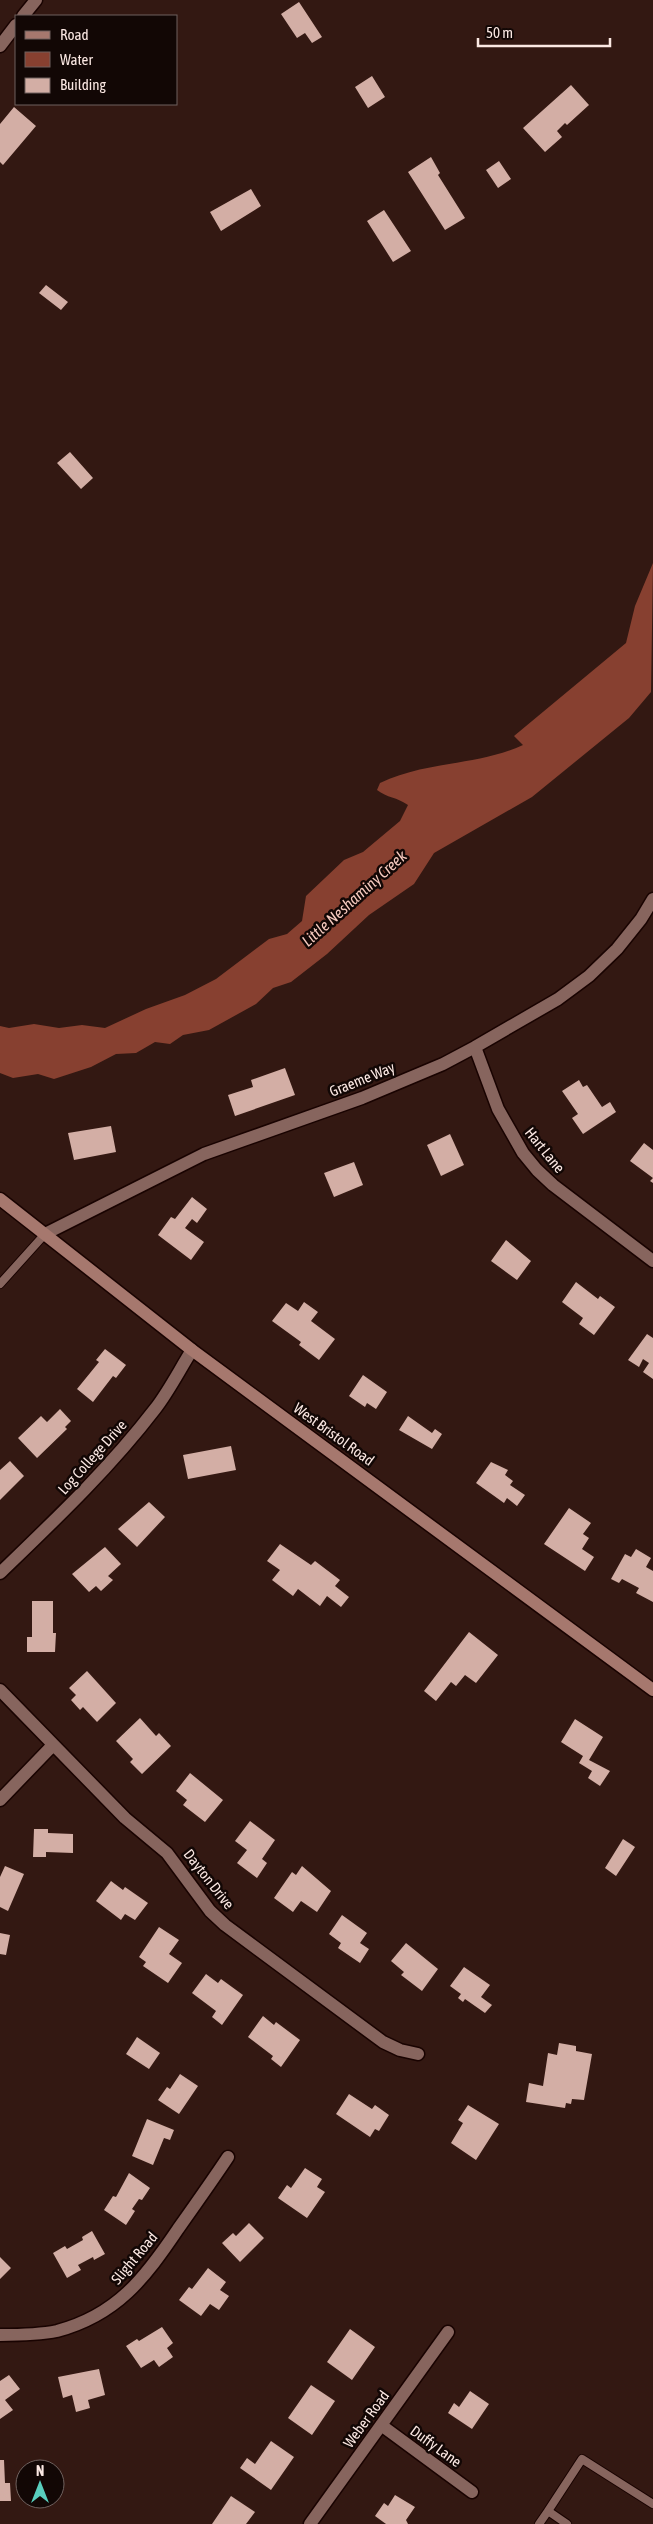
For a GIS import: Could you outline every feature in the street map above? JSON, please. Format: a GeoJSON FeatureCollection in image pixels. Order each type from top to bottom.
{"type":"FeatureCollection","features":[{"type":"Feature","properties":{"kind":"main road","name":"West Bristol Road"},"geometry":{"type":"LineString","coordinates":[[0,1199],[192,1350],[653,1690]]}},
{"type":"Feature","properties":{"kind":"street"},"geometry":{"type":"LineString","coordinates":[[24,15],[36,0]]}},
{"type":"Feature","properties":{"kind":"street"},"geometry":{"type":"LineString","coordinates":[[0,46],[15,26]]}},
{"type":"Feature","properties":{"kind":"street","name":"Graeme Way"},"geometry":{"type":"LineString","coordinates":[[45,1234],[204,1154],[362,1098],[443,1064],[476,1047],[558,999],[589,976],[618,950],[642,919],[653,899]]}},
{"type":"Feature","properties":{"kind":"street","name":"Hart Lane"},"geometry":{"type":"LineString","coordinates":[[476,1047],[498,1109],[523,1153],[537,1170],[553,1186],[653,1261]]}},
{"type":"Feature","properties":{"kind":"street","name":"Log College Drive"},"geometry":{"type":"LineString","coordinates":[[0,1573],[85,1491],[122,1450],[157,1407],[192,1350]]}},
{"type":"Feature","properties":{"kind":"street","name":"Dayton Drive"},"geometry":{"type":"LineString","coordinates":[[0,1690],[125,1818],[167,1853],[210,1911],[225,1925],[383,2042],[400,2050],[418,2054]]}},
{"type":"Feature","properties":{"kind":"street"},"geometry":{"type":"LineString","coordinates":[[0,1800],[53,1745]]}},
{"type":"Feature","properties":{"kind":"street","name":"Slight Road"},"geometry":{"type":"LineString","coordinates":[[0,2335],[32,2335],[55,2331],[77,2324],[116,2303],[134,2288],[152,2266],[228,2157]]}},
{"type":"Feature","properties":{"kind":"street","name":"Weber Road"},"geometry":{"type":"LineString","coordinates":[[310,2524],[448,2332]]}},
{"type":"Feature","properties":{"kind":"street","name":"Duffy Lane"},"geometry":{"type":"LineString","coordinates":[[381,2425],[472,2492]]}},
{"type":"Feature","properties":{"kind":"lane"},"geometry":{"type":"LineString","coordinates":[[0,1284],[45,1234]]}},
{"type":"Feature","properties":{"kind":"lane"},"geometry":{"type":"LineString","coordinates":[[538,2524],[582,2459],[653,2504]]}},
{"type":"Feature","properties":{"kind":"lane"},"geometry":{"type":"LineString","coordinates":[[548,2511],[568,2524]]}},
{"type":"Feature","properties":{"kind":"water","name":"Little Neshaminy Creek"},"geometry":{"type":"Polygon","coordinates":[[[653,563],[651,692],[629,718],[532,797],[434,853],[414,884],[369,915],[327,954],[291,982],[273,988],[256,1004],[209,1030],[183,1035],[170,1044],[155,1042],[136,1053],[116,1054],[91,1067],[54,1079],[38,1074],[13,1078],[0,1073],[0,1026],[9,1028],[34,1024],[59,1028],[82,1025],[105,1028],[146,1009],[185,995],[216,979],[269,939],[287,934],[302,921],[306,896],[344,860],[363,852],[400,821],[408,805],[377,790],[380,783],[415,771],[488,757],[523,745],[514,736],[626,643],[635,606],[653,563]]]}},
{"type":"Feature","properties":{"kind":"building"},"geometry":{"type":"Polygon","coordinates":[[[299,2],[322,37],[312,43],[305,33],[297,38],[281,14],[299,2]]]}},
{"type":"Feature","properties":{"kind":"building"},"geometry":{"type":"Polygon","coordinates":[[[372,76],[385,97],[368,108],[355,87],[372,76]]]}},
{"type":"Feature","properties":{"kind":"building"},"geometry":{"type":"Polygon","coordinates":[[[571,85],[589,105],[567,125],[565,123],[557,131],[562,137],[545,152],[523,128],[571,85]]]}},
{"type":"Feature","properties":{"kind":"building"},"geometry":{"type":"Polygon","coordinates":[[[14,107],[36,126],[3,165],[0,162],[0,124],[14,107]]]}},
{"type":"Feature","properties":{"kind":"building"},"geometry":{"type":"Polygon","coordinates":[[[431,157],[440,173],[438,175],[465,218],[445,230],[408,172],[431,157]]]}},
{"type":"Feature","properties":{"kind":"building"},"geometry":{"type":"Polygon","coordinates":[[[499,161],[511,179],[498,188],[486,170],[499,161]]]}},
{"type":"Feature","properties":{"kind":"building"},"geometry":{"type":"Polygon","coordinates":[[[251,189],[261,206],[221,231],[210,212],[251,189]]]}},
{"type":"Feature","properties":{"kind":"building"},"geometry":{"type":"Polygon","coordinates":[[[384,210],[411,251],[393,262],[367,221],[384,210]]]}},
{"type":"Feature","properties":{"kind":"building"},"geometry":{"type":"Polygon","coordinates":[[[46,285],[68,302],[61,310],[39,293],[46,285]]]}},
{"type":"Feature","properties":{"kind":"building"},"geometry":{"type":"Polygon","coordinates":[[[70,452],[93,478],[81,489],[57,463],[70,452]]]}},
{"type":"Feature","properties":{"kind":"building"},"geometry":{"type":"Polygon","coordinates":[[[285,1068],[295,1095],[235,1116],[228,1095],[253,1087],[251,1080],[285,1068]]]}},
{"type":"Feature","properties":{"kind":"building"},"geometry":{"type":"Polygon","coordinates":[[[579,1080],[583,1087],[587,1085],[602,1107],[610,1102],[616,1112],[583,1134],[572,1118],[578,1114],[562,1091],[579,1080]]]}},
{"type":"Feature","properties":{"kind":"building"},"geometry":{"type":"Polygon","coordinates":[[[111,1126],[116,1152],[74,1160],[68,1133],[111,1126]]]}},
{"type":"Feature","properties":{"kind":"building"},"geometry":{"type":"Polygon","coordinates":[[[450,1134],[464,1165],[441,1176],[427,1145],[450,1134]]]}},
{"type":"Feature","properties":{"kind":"building"},"geometry":{"type":"Polygon","coordinates":[[[644,1143],[653,1150],[653,1178],[630,1161],[644,1143]]]}},
{"type":"Feature","properties":{"kind":"building"},"geometry":{"type":"Polygon","coordinates":[[[354,1162],[363,1185],[334,1197],[324,1173],[354,1162]]]}},
{"type":"Feature","properties":{"kind":"building"},"geometry":{"type":"Polygon","coordinates":[[[192,1197],[207,1209],[197,1223],[192,1219],[185,1228],[204,1242],[191,1260],[158,1235],[171,1217],[175,1219],[192,1197]]]}},
{"type":"Feature","properties":{"kind":"building"},"geometry":{"type":"Polygon","coordinates":[[[506,1240],[531,1261],[517,1280],[491,1261],[506,1240]]]}},
{"type":"Feature","properties":{"kind":"building"},"geometry":{"type":"Polygon","coordinates":[[[576,1282],[598,1299],[600,1296],[615,1307],[594,1335],[579,1324],[583,1318],[562,1302],[576,1282]]]}},
{"type":"Feature","properties":{"kind":"building"},"geometry":{"type":"Polygon","coordinates":[[[304,1302],[318,1312],[311,1321],[335,1339],[319,1360],[299,1345],[301,1342],[272,1321],[286,1303],[298,1311],[304,1302]]]}},
{"type":"Feature","properties":{"kind":"building"},"geometry":{"type":"Polygon","coordinates":[[[647,1334],[653,1338],[653,1379],[643,1372],[649,1363],[643,1359],[639,1367],[628,1360],[647,1334]]]}},
{"type":"Feature","properties":{"kind":"building"},"geometry":{"type":"Polygon","coordinates":[[[105,1349],[126,1365],[116,1378],[113,1376],[93,1402],[77,1389],[99,1362],[96,1360],[105,1349]]]}},
{"type":"Feature","properties":{"kind":"building"},"geometry":{"type":"Polygon","coordinates":[[[363,1375],[387,1392],[376,1409],[367,1403],[365,1407],[349,1396],[363,1375]]]}},
{"type":"Feature","properties":{"kind":"building"},"geometry":{"type":"Polygon","coordinates":[[[60,1409],[71,1421],[65,1427],[67,1429],[37,1458],[18,1438],[41,1416],[47,1422],[60,1409]]]}},
{"type":"Feature","properties":{"kind":"building"},"geometry":{"type":"Polygon","coordinates":[[[408,1416],[432,1433],[435,1429],[442,1434],[432,1449],[399,1430],[408,1416]]]}},
{"type":"Feature","properties":{"kind":"building"},"geometry":{"type":"Polygon","coordinates":[[[231,1446],[236,1470],[188,1479],[183,1455],[231,1446]]]}},
{"type":"Feature","properties":{"kind":"building"},"geometry":{"type":"Polygon","coordinates":[[[10,1461],[24,1476],[0,1500],[0,1470],[10,1461]]]}},
{"type":"Feature","properties":{"kind":"building"},"geometry":{"type":"Polygon","coordinates":[[[491,1462],[508,1470],[505,1475],[513,1481],[510,1485],[525,1495],[517,1506],[507,1498],[504,1503],[476,1483],[491,1462]]]}},
{"type":"Feature","properties":{"kind":"building"},"geometry":{"type":"Polygon","coordinates":[[[149,1502],[165,1517],[137,1547],[118,1529],[149,1502]]]}},
{"type":"Feature","properties":{"kind":"building"},"geometry":{"type":"Polygon","coordinates":[[[569,1508],[591,1523],[583,1534],[589,1538],[582,1549],[594,1557],[585,1571],[544,1544],[569,1508]]]}},
{"type":"Feature","properties":{"kind":"building"},"geometry":{"type":"Polygon","coordinates":[[[280,1544],[311,1565],[315,1561],[340,1580],[335,1586],[349,1597],[341,1607],[327,1596],[320,1606],[298,1589],[293,1596],[272,1580],[280,1570],[267,1561],[280,1544]]]}},
{"type":"Feature","properties":{"kind":"building"},"geometry":{"type":"Polygon","coordinates":[[[105,1547],[121,1564],[108,1576],[113,1580],[101,1591],[96,1586],[89,1592],[72,1574],[105,1547]]]}},
{"type":"Feature","properties":{"kind":"building"},"geometry":{"type":"Polygon","coordinates":[[[636,1549],[651,1558],[646,1567],[653,1571],[653,1602],[636,1593],[639,1588],[622,1579],[619,1583],[611,1579],[625,1554],[631,1557],[636,1549]]]}},
{"type":"Feature","properties":{"kind":"building"},"geometry":{"type":"Polygon","coordinates":[[[32,1601],[53,1601],[53,1633],[56,1633],[55,1652],[27,1652],[27,1637],[32,1637],[32,1601]]]}},
{"type":"Feature","properties":{"kind":"building"},"geometry":{"type":"Polygon","coordinates":[[[469,1632],[498,1655],[476,1683],[465,1675],[456,1686],[451,1682],[436,1701],[424,1691],[469,1632]]]}},
{"type":"Feature","properties":{"kind":"building"},"geometry":{"type":"Polygon","coordinates":[[[87,1671],[116,1703],[97,1722],[83,1707],[80,1710],[71,1700],[76,1695],[69,1688],[87,1671]]]}},
{"type":"Feature","properties":{"kind":"building"},"geometry":{"type":"Polygon","coordinates":[[[140,1718],[156,1736],[159,1733],[171,1746],[142,1774],[130,1762],[133,1759],[116,1741],[140,1718]]]}},
{"type":"Feature","properties":{"kind":"building"},"geometry":{"type":"Polygon","coordinates":[[[575,1719],[603,1737],[589,1760],[610,1771],[600,1786],[588,1778],[592,1771],[579,1763],[583,1756],[561,1742],[575,1719]]]}},
{"type":"Feature","properties":{"kind":"building"},"geometry":{"type":"Polygon","coordinates":[[[190,1773],[223,1800],[205,1822],[183,1805],[187,1800],[176,1791],[190,1773]]]}},
{"type":"Feature","properties":{"kind":"building"},"geometry":{"type":"Polygon","coordinates":[[[250,1821],[275,1840],[262,1859],[267,1863],[257,1878],[237,1863],[247,1850],[235,1841],[250,1821]]]}},
{"type":"Feature","properties":{"kind":"building"},"geometry":{"type":"Polygon","coordinates":[[[34,1829],[48,1829],[48,1833],[73,1834],[73,1853],[46,1852],[46,1857],[33,1857],[34,1829]]]}},
{"type":"Feature","properties":{"kind":"building"},"geometry":{"type":"Polygon","coordinates":[[[623,1839],[635,1847],[616,1876],[605,1868],[623,1839]]]}},
{"type":"Feature","properties":{"kind":"building"},"geometry":{"type":"Polygon","coordinates":[[[5,1866],[24,1874],[8,1911],[0,1907],[0,1877],[5,1866]]]}},
{"type":"Feature","properties":{"kind":"building"},"geometry":{"type":"Polygon","coordinates":[[[302,1866],[331,1891],[317,1912],[301,1901],[293,1912],[274,1898],[292,1872],[296,1875],[302,1866]]]}},
{"type":"Feature","properties":{"kind":"building"},"geometry":{"type":"Polygon","coordinates":[[[111,1881],[123,1890],[125,1887],[148,1903],[135,1920],[125,1914],[121,1920],[96,1901],[111,1881]]]}},
{"type":"Feature","properties":{"kind":"building"},"geometry":{"type":"Polygon","coordinates":[[[342,1915],[367,1933],[360,1943],[369,1949],[360,1963],[338,1948],[341,1943],[329,1934],[342,1915]]]}},
{"type":"Feature","properties":{"kind":"building"},"geometry":{"type":"Polygon","coordinates":[[[159,1927],[179,1940],[169,1954],[182,1963],[168,1983],[143,1966],[146,1962],[139,1957],[159,1927]]]}},
{"type":"Feature","properties":{"kind":"building"},"geometry":{"type":"Polygon","coordinates":[[[0,1933],[10,1935],[6,1955],[0,1954],[0,1933]]]}},
{"type":"Feature","properties":{"kind":"building"},"geometry":{"type":"Polygon","coordinates":[[[406,1943],[438,1969],[422,1991],[401,1975],[404,1972],[391,1961],[406,1943]]]}},
{"type":"Feature","properties":{"kind":"building"},"geometry":{"type":"Polygon","coordinates":[[[464,1967],[490,1985],[481,1997],[492,2005],[485,2013],[465,1999],[463,2002],[458,1998],[461,1994],[450,1986],[464,1967]]]}},
{"type":"Feature","properties":{"kind":"building"},"geometry":{"type":"Polygon","coordinates":[[[206,1974],[218,1983],[221,1979],[243,1995],[222,2025],[212,2017],[216,2011],[192,1993],[206,1974]]]}},
{"type":"Feature","properties":{"kind":"building"},"geometry":{"type":"Polygon","coordinates":[[[263,2016],[274,2025],[276,2022],[300,2040],[281,2067],[271,2059],[273,2056],[248,2037],[263,2016]]]}},
{"type":"Feature","properties":{"kind":"building"},"geometry":{"type":"Polygon","coordinates":[[[137,2037],[160,2053],[149,2069],[126,2054],[137,2037]]]}},
{"type":"Feature","properties":{"kind":"building"},"geometry":{"type":"Polygon","coordinates":[[[559,2043],[576,2046],[576,2051],[592,2054],[584,2100],[572,2099],[571,2104],[566,2103],[565,2108],[526,2102],[529,2083],[543,2086],[548,2053],[557,2055],[559,2043]]]}},
{"type":"Feature","properties":{"kind":"building"},"geometry":{"type":"Polygon","coordinates":[[[180,2074],[198,2086],[179,2114],[158,2100],[167,2087],[170,2089],[180,2074]]]}},
{"type":"Feature","properties":{"kind":"building"},"geometry":{"type":"Polygon","coordinates":[[[349,2094],[372,2109],[375,2105],[389,2115],[379,2131],[375,2129],[370,2137],[336,2114],[349,2094]]]}},
{"type":"Feature","properties":{"kind":"building"},"geometry":{"type":"Polygon","coordinates":[[[468,2105],[499,2124],[476,2160],[451,2143],[463,2123],[458,2120],[468,2105]]]}},
{"type":"Feature","properties":{"kind":"building"},"geometry":{"type":"Polygon","coordinates":[[[147,2119],[174,2130],[170,2140],[164,2138],[153,2165],[132,2156],[147,2119]]]}},
{"type":"Feature","properties":{"kind":"building"},"geometry":{"type":"Polygon","coordinates":[[[305,2168],[322,2179],[317,2187],[325,2192],[307,2218],[278,2198],[287,2185],[291,2188],[305,2168]]]}},
{"type":"Feature","properties":{"kind":"building"},"geometry":{"type":"Polygon","coordinates":[[[129,2173],[150,2188],[142,2200],[139,2199],[132,2209],[135,2211],[126,2225],[104,2210],[113,2196],[116,2197],[129,2173]]]}},
{"type":"Feature","properties":{"kind":"building"},"geometry":{"type":"Polygon","coordinates":[[[249,2223],[264,2238],[240,2262],[222,2243],[233,2233],[236,2236],[249,2223]]]}},
{"type":"Feature","properties":{"kind":"building"},"geometry":{"type":"Polygon","coordinates":[[[92,2231],[105,2254],[94,2260],[93,2257],[78,2265],[81,2270],[67,2278],[53,2253],[65,2246],[67,2249],[83,2240],[82,2237],[92,2231]]]}},
{"type":"Feature","properties":{"kind":"building"},"geometry":{"type":"Polygon","coordinates":[[[0,2257],[11,2268],[0,2279],[0,2257]]]}},
{"type":"Feature","properties":{"kind":"building"},"geometry":{"type":"Polygon","coordinates":[[[208,2268],[226,2282],[220,2290],[229,2296],[219,2310],[210,2304],[201,2316],[179,2300],[189,2287],[192,2289],[208,2268]]]}},
{"type":"Feature","properties":{"kind":"building"},"geometry":{"type":"Polygon","coordinates":[[[162,2327],[173,2343],[167,2348],[173,2357],[159,2367],[154,2360],[141,2368],[126,2346],[137,2339],[139,2341],[162,2327]]]}},
{"type":"Feature","properties":{"kind":"building"},"geometry":{"type":"Polygon","coordinates":[[[350,2329],[375,2347],[352,2380],[327,2362],[350,2329]]]}},
{"type":"Feature","properties":{"kind":"building"},"geometry":{"type":"Polygon","coordinates":[[[99,2369],[105,2395],[88,2400],[90,2408],[76,2412],[72,2395],[63,2398],[58,2377],[99,2369]]]}},
{"type":"Feature","properties":{"kind":"building"},"geometry":{"type":"Polygon","coordinates":[[[9,2375],[20,2389],[5,2400],[13,2410],[0,2419],[0,2381],[9,2375]]]}},
{"type":"Feature","properties":{"kind":"building"},"geometry":{"type":"Polygon","coordinates":[[[311,2385],[335,2401],[312,2435],[288,2418],[311,2385]]]}},
{"type":"Feature","properties":{"kind":"building"},"geometry":{"type":"Polygon","coordinates":[[[470,2391],[489,2404],[472,2429],[448,2413],[454,2403],[459,2407],[470,2391]]]}},
{"type":"Feature","properties":{"kind":"building"},"geometry":{"type":"Polygon","coordinates":[[[271,2441],[294,2457],[271,2490],[240,2468],[247,2458],[255,2464],[271,2441]]]}},
{"type":"Feature","properties":{"kind":"building"},"geometry":{"type":"Polygon","coordinates":[[[0,2460],[4,2460],[5,2483],[10,2483],[11,2501],[0,2501],[0,2460]]]}},
{"type":"Feature","properties":{"kind":"building"},"geometry":{"type":"Polygon","coordinates":[[[395,2495],[415,2507],[406,2520],[408,2524],[386,2524],[375,2516],[384,2503],[388,2506],[395,2495]]]}},
{"type":"Feature","properties":{"kind":"building"},"geometry":{"type":"Polygon","coordinates":[[[231,2496],[255,2512],[246,2524],[212,2524],[231,2496]]]}}]}
